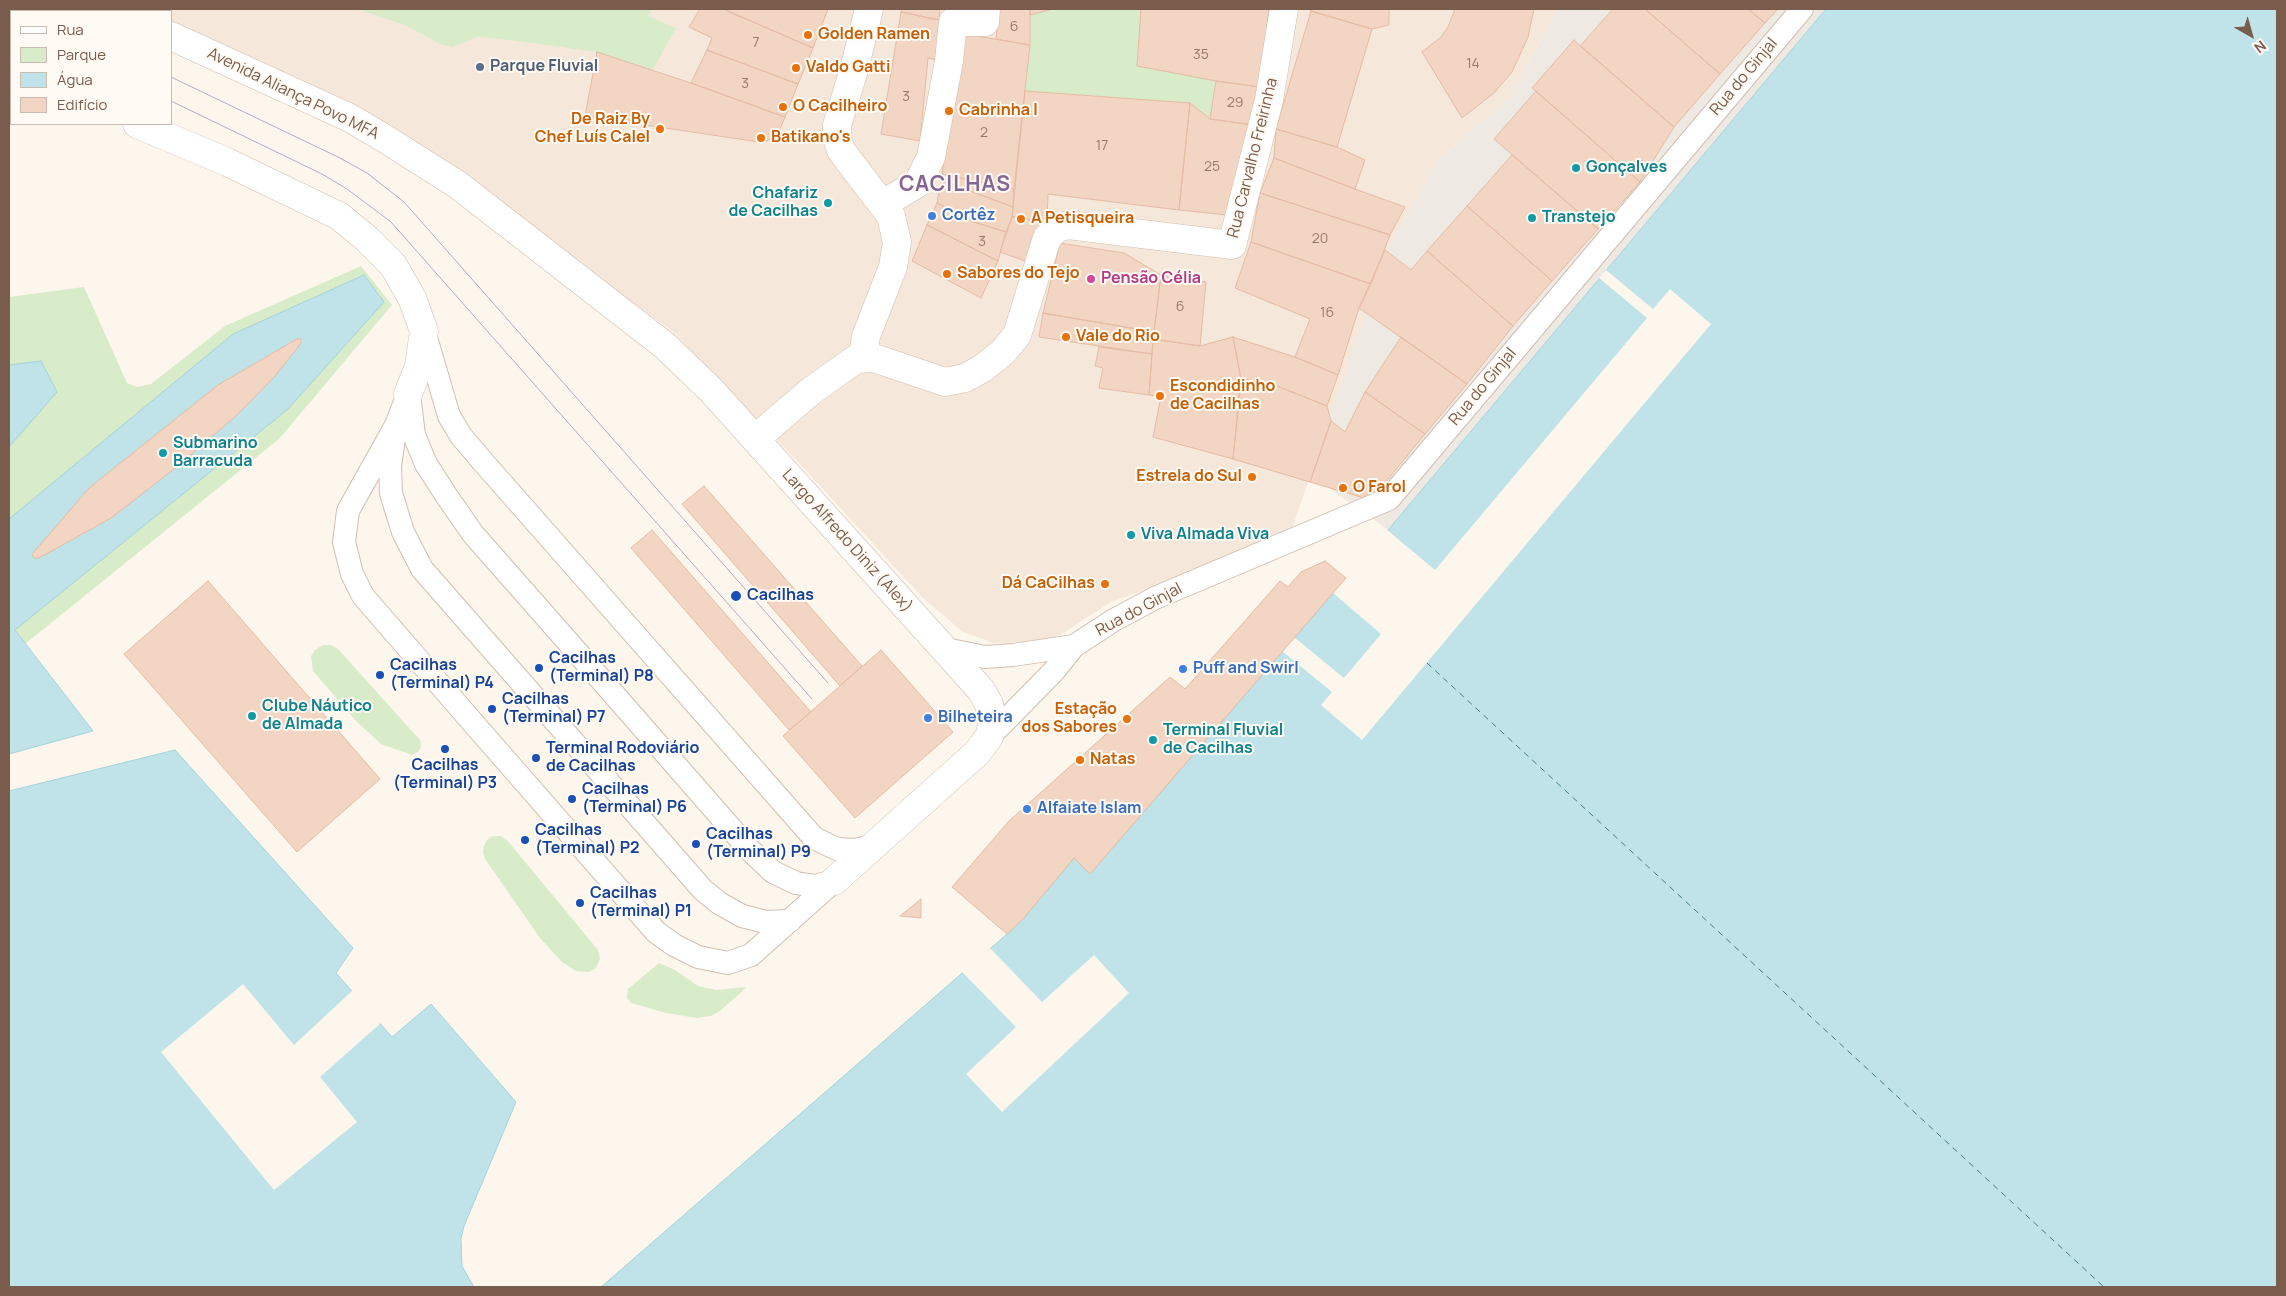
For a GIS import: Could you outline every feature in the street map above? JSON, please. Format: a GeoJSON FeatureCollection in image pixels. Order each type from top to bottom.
{"type":"FeatureCollection","features":[{"type":"Feature","properties":{"kind":"street"},"geometry":{"type":"LineString","coordinates":[[755,439],[811,391],[849,363],[864,358],[866,336],[896,256],[896,229],[883,204],[841,150],[837,138],[837,125],[854,70],[869,9]]}},
{"type":"Feature","properties":{"kind":"street"},"geometry":{"type":"LineString","coordinates":[[883,204],[918,183],[931,157],[949,61],[953,22],[985,22],[986,9]]}},
{"type":"Feature","properties":{"kind":"street","name":"Rua Carvalho Freirinha"},"geometry":{"type":"LineString","coordinates":[[864,358],[886,362],[945,382],[965,378],[984,368],[1003,352],[1017,335],[1047,238],[1057,228],[1068,225],[1232,245],[1269,100],[1284,9]]}},
{"type":"Feature","properties":{"kind":"street","name":"Avenida Aliança Povo MFA"},"geometry":{"type":"LineString","coordinates":[[172,36],[350,118],[458,185],[509,226]]}},
{"type":"Feature","properties":{"kind":"street"},"geometry":{"type":"LineString","coordinates":[[140,125],[228,162],[339,216],[367,239],[393,266],[412,298],[424,331],[419,366],[408,394]]}},
{"type":"Feature","properties":{"kind":"street","name":"Largo Alfredo Diniz (Alex)"},"geometry":{"type":"LineString","coordinates":[[509,226],[664,346],[711,390],[981,690],[990,704],[993,722],[989,737]]}},
{"type":"Feature","properties":{"kind":"street"},"geometry":{"type":"LineString","coordinates":[[834,881],[977,753],[989,737]]}},
{"type":"Feature","properties":{"kind":"lane","name":"Rua do Ginjal"},"geometry":{"type":"LineString","coordinates":[[989,737],[1054,671],[1074,646],[1114,620],[1155,598],[1389,499],[1802,9]]}},
{"type":"Feature","properties":{"kind":"lane"},"geometry":{"type":"LineString","coordinates":[[424,331],[449,416],[461,436],[484,463],[814,838],[837,849],[854,850],[873,846]]}},
{"type":"Feature","properties":{"kind":"lane"},"geometry":{"type":"LineString","coordinates":[[408,394],[396,424],[348,511],[344,542],[352,574],[363,596],[656,932],[674,945],[698,957],[728,963],[751,955],[834,881]]}},
{"type":"Feature","properties":{"kind":"lane"},"geometry":{"type":"LineString","coordinates":[[408,394],[414,435],[426,464],[451,503],[492,555],[749,850],[773,872],[796,883],[815,886],[834,881]]}},
{"type":"Feature","properties":{"kind":"lane"},"geometry":{"type":"LineString","coordinates":[[396,424],[390,466],[391,493],[402,532],[422,569],[703,890],[719,903],[742,916],[766,922],[790,921]]}},
{"type":"Feature","properties":{"kind":"lane","name":"Rua do Ginjal"},"geometry":{"type":"LineString","coordinates":[[945,649],[986,656],[1013,655],[1074,646]]}},
{"type":"Feature","properties":{"kind":"shaded area"},"geometry":{"type":"Polygon","coordinates":[[[114,9],[1557,9],[1510,97],[1437,161],[1389,249],[1289,537],[1111,602],[1060,635],[1038,642],[994,643],[963,632],[923,598],[800,464],[672,331],[528,228],[172,38],[172,10],[114,9]]]}},
{"type":"Feature","properties":{"kind":"shaded area"},"geometry":{"type":"Polygon","coordinates":[[[1557,9],[1826,9],[1388,530],[1310,475],[1389,249],[1437,161],[1510,97],[1557,9]]]}},
{"type":"Feature","properties":{"kind":"green space"},"geometry":{"type":"Polygon","coordinates":[[[357,9],[652,9],[648,16],[676,28],[652,71],[597,52],[502,39],[477,37],[452,47],[440,44],[405,25],[357,9]]]}},
{"type":"Feature","properties":{"kind":"green space"},"geometry":{"type":"Polygon","coordinates":[[[1053,9],[1141,9],[1140,44],[1216,81],[1210,119],[1190,103],[1025,91],[1030,45],[1030,15],[1053,9]]]}},
{"type":"Feature","properties":{"kind":"green space"},"geometry":{"type":"Polygon","coordinates":[[[361,266],[392,305],[279,439],[25,644],[15,630],[9,603],[9,297],[84,287],[127,383],[137,387],[151,384],[225,326],[361,266]]]}},
{"type":"Feature","properties":{"kind":"green space"},"geometry":{"type":"Polygon","coordinates":[[[323,645],[331,645],[338,649],[420,740],[421,747],[418,752],[412,755],[381,744],[356,721],[313,671],[311,656],[315,650],[323,645]]]}},
{"type":"Feature","properties":{"kind":"green space"},"geometry":{"type":"Polygon","coordinates":[[[493,836],[501,836],[507,840],[598,950],[600,959],[596,968],[589,972],[576,971],[562,962],[540,938],[485,859],[484,846],[487,840],[493,836]]]}},
{"type":"Feature","properties":{"kind":"green space"},"geometry":{"type":"Polygon","coordinates":[[[659,963],[675,970],[698,986],[716,990],[747,987],[720,1011],[711,1016],[697,1018],[666,1013],[631,1003],[627,998],[628,989],[659,963]]]}},
{"type":"Feature","properties":{"kind":"water"},"geometry":{"type":"Polygon","coordinates":[[[1826,9],[2277,9],[2277,1287],[601,1287],[1007,934],[1023,919],[1074,858],[1090,874],[1388,530],[1826,9]]]}},
{"type":"Feature","properties":{"kind":"water"},"geometry":{"type":"Polygon","coordinates":[[[364,275],[384,302],[288,409],[15,630],[93,731],[9,754],[9,519],[233,334],[364,275]]]}},
{"type":"Feature","properties":{"kind":"water"},"geometry":{"type":"Polygon","coordinates":[[[41,361],[57,392],[9,447],[9,365],[41,361]]]}},
{"type":"Feature","properties":{"kind":"water"},"geometry":{"type":"Polygon","coordinates":[[[175,750],[353,948],[336,973],[392,1037],[431,1004],[516,1102],[464,1226],[461,1239],[462,1266],[474,1287],[9,1287],[9,791],[175,750]]]}},
{"type":"Feature","properties":{"kind":"pier"},"geometry":{"type":"Polygon","coordinates":[[[1606,270],[1653,309],[1670,289],[1711,324],[1362,740],[1321,705],[1332,692],[1282,651],[1294,637],[1344,678],[1381,634],[1333,593],[1344,577],[1386,529],[1435,570],[1647,318],[1599,278],[1606,270]]]}},
{"type":"Feature","properties":{"kind":"pier"},"geometry":{"type":"Polygon","coordinates":[[[990,948],[1042,1002],[1094,955],[1129,993],[1002,1112],[966,1074],[1016,1027],[962,972],[990,948]]]}},
{"type":"Feature","properties":{"kind":"pier"},"geometry":{"type":"Polygon","coordinates":[[[243,984],[294,1045],[353,990],[382,1022],[320,1077],[357,1122],[274,1190],[161,1052],[243,984]]]}},
{"type":"Feature","properties":{"kind":"building"},"geometry":{"type":"Polygon","coordinates":[[[700,9],[723,9],[813,48],[798,84],[707,50],[712,38],[689,27],[700,9]]]}},
{"type":"Feature","properties":{"kind":"building"},"geometry":{"type":"Polygon","coordinates":[[[723,9],[828,9],[813,48],[723,9]]]}},
{"type":"Feature","properties":{"kind":"building"},"geometry":{"type":"Polygon","coordinates":[[[902,9],[940,9],[939,20],[901,12],[902,9]]]}},
{"type":"Feature","properties":{"kind":"building"},"geometry":{"type":"Polygon","coordinates":[[[999,9],[1030,9],[1030,45],[996,39],[999,9]]]}},
{"type":"Feature","properties":{"kind":"building"},"geometry":{"type":"Polygon","coordinates":[[[1030,9],[1053,9],[1030,15],[1030,9]]]}},
{"type":"Feature","properties":{"kind":"building"},"geometry":{"type":"Polygon","coordinates":[[[1141,9],[1269,9],[1260,87],[1137,66],[1141,9]]]}},
{"type":"Feature","properties":{"kind":"building"},"geometry":{"type":"Polygon","coordinates":[[[1311,9],[1389,9],[1389,25],[1372,29],[1311,11],[1311,9]]]}},
{"type":"Feature","properties":{"kind":"building"},"geometry":{"type":"Polygon","coordinates":[[[1455,9],[1534,9],[1528,37],[1512,72],[1494,93],[1462,118],[1422,52],[1441,37],[1448,27],[1455,9]]]}},
{"type":"Feature","properties":{"kind":"building"},"geometry":{"type":"Polygon","coordinates":[[[1613,9],[1645,9],[1720,74],[1674,127],[1580,46],[1613,9]]]}},
{"type":"Feature","properties":{"kind":"building"},"geometry":{"type":"Polygon","coordinates":[[[1645,9],[1748,9],[1765,23],[1720,74],[1645,9]]]}},
{"type":"Feature","properties":{"kind":"building"},"geometry":{"type":"Polygon","coordinates":[[[1748,9],[1778,9],[1765,23],[1748,9]]]}},
{"type":"Feature","properties":{"kind":"building"},"geometry":{"type":"Polygon","coordinates":[[[1311,11],[1372,29],[1337,147],[1276,129],[1311,11]]]}},
{"type":"Feature","properties":{"kind":"building"},"geometry":{"type":"Polygon","coordinates":[[[901,12],[939,20],[938,32],[947,34],[942,61],[928,58],[920,141],[881,134],[901,12]]]}},
{"type":"Feature","properties":{"kind":"building"},"geometry":{"type":"Polygon","coordinates":[[[959,33],[1030,45],[1014,189],[942,174],[959,33]]]}},
{"type":"Feature","properties":{"kind":"building"},"geometry":{"type":"Polygon","coordinates":[[[1574,40],[1674,127],[1640,182],[1532,88],[1574,40]]]}},
{"type":"Feature","properties":{"kind":"building"},"geometry":{"type":"Polygon","coordinates":[[[707,50],[798,84],[785,117],[691,83],[707,50]]]}},
{"type":"Feature","properties":{"kind":"building"},"geometry":{"type":"Polygon","coordinates":[[[597,52],[785,117],[778,134],[767,141],[759,142],[585,116],[597,52]]]}},
{"type":"Feature","properties":{"kind":"building"},"geometry":{"type":"Polygon","coordinates":[[[1216,81],[1260,87],[1254,125],[1210,119],[1216,81]]]}},
{"type":"Feature","properties":{"kind":"building"},"geometry":{"type":"Polygon","coordinates":[[[1025,91],[1190,103],[1179,210],[1048,194],[1047,222],[1012,217],[1025,91]]]}},
{"type":"Feature","properties":{"kind":"building","name":"Gonçalves"},"geometry":{"type":"Polygon","coordinates":[[[1536,91],[1640,182],[1598,229],[1494,139],[1536,91]]]}},
{"type":"Feature","properties":{"kind":"building"},"geometry":{"type":"Polygon","coordinates":[[[1190,103],[1210,119],[1254,125],[1227,215],[1179,210],[1190,103]]]}},
{"type":"Feature","properties":{"kind":"building"},"geometry":{"type":"Polygon","coordinates":[[[1276,129],[1337,147],[1365,160],[1355,189],[1274,158],[1276,129]]]}},
{"type":"Feature","properties":{"kind":"building","name":"Transtejo"},"geometry":{"type":"Polygon","coordinates":[[[1512,155],[1598,229],[1552,281],[1467,206],[1512,155]]]}},
{"type":"Feature","properties":{"kind":"building"},"geometry":{"type":"Polygon","coordinates":[[[1274,158],[1405,207],[1390,235],[1260,193],[1274,158]]]}},
{"type":"Feature","properties":{"kind":"building"},"geometry":{"type":"Polygon","coordinates":[[[942,174],[1014,189],[1013,207],[941,180],[942,174]]]}},
{"type":"Feature","properties":{"kind":"building"},"geometry":{"type":"Polygon","coordinates":[[[941,180],[1013,207],[1012,217],[1006,232],[974,222],[937,203],[941,180]]]}},
{"type":"Feature","properties":{"kind":"building"},"geometry":{"type":"Polygon","coordinates":[[[1260,193],[1390,235],[1371,284],[1251,242],[1260,193]]]}},
{"type":"Feature","properties":{"kind":"building"},"geometry":{"type":"Polygon","coordinates":[[[937,203],[974,222],[1006,232],[998,261],[927,225],[937,203]]]}},
{"type":"Feature","properties":{"kind":"building","name":"Transtejo"},"geometry":{"type":"Polygon","coordinates":[[[1467,206],[1552,281],[1513,326],[1427,251],[1467,206]]]}},
{"type":"Feature","properties":{"kind":"building"},"geometry":{"type":"Polygon","coordinates":[[[1012,217],[1047,222],[1028,262],[1000,252],[1012,217]]]}},
{"type":"Feature","properties":{"kind":"building"},"geometry":{"type":"Polygon","coordinates":[[[927,225],[998,261],[981,298],[912,261],[927,225]]]}},
{"type":"Feature","properties":{"kind":"building"},"geometry":{"type":"Polygon","coordinates":[[[1251,242],[1371,284],[1359,308],[1338,375],[1295,357],[1310,319],[1235,288],[1251,242]]]}},
{"type":"Feature","properties":{"kind":"building"},"geometry":{"type":"Polygon","coordinates":[[[1060,243],[1124,253],[1161,275],[1154,332],[1043,313],[1060,243]]]}},
{"type":"Feature","properties":{"kind":"building"},"geometry":{"type":"Polygon","coordinates":[[[1385,250],[1411,270],[1427,251],[1513,326],[1467,384],[1359,308],[1385,250]]]}},
{"type":"Feature","properties":{"kind":"building"},"geometry":{"type":"Polygon","coordinates":[[[1161,275],[1206,282],[1200,346],[1153,339],[1161,275]]]}},
{"type":"Feature","properties":{"kind":"building"},"geometry":{"type":"Polygon","coordinates":[[[1043,313],[1154,332],[1152,354],[1039,337],[1043,313]]]}},
{"type":"Feature","properties":{"kind":"building"},"geometry":{"type":"Polygon","coordinates":[[[1233,337],[1241,379],[1233,459],[1153,437],[1161,396],[1149,395],[1153,339],[1200,346],[1233,337]]]}},
{"type":"Feature","properties":{"kind":"building"},"geometry":{"type":"Polygon","coordinates":[[[1233,337],[1295,357],[1338,375],[1327,406],[1272,384],[1241,379],[1233,337]]]}},
{"type":"Feature","properties":{"kind":"building"},"geometry":{"type":"Polygon","coordinates":[[[1401,337],[1467,384],[1425,434],[1365,392],[1401,337]]]}},
{"type":"Feature","properties":{"kind":"building","name":"Submarino Barracuda"},"geometry":{"type":"Polygon","coordinates":[[[297,339],[301,339],[301,343],[275,376],[237,415],[174,469],[111,518],[39,558],[34,558],[32,555],[34,552],[89,488],[218,385],[297,339]]]}},
{"type":"Feature","properties":{"kind":"building"},"geometry":{"type":"Polygon","coordinates":[[[1099,347],[1152,354],[1149,395],[1099,388],[1103,368],[1095,366],[1099,347]]]}},
{"type":"Feature","properties":{"kind":"building"},"geometry":{"type":"Polygon","coordinates":[[[1241,379],[1272,384],[1327,406],[1331,421],[1310,482],[1233,459],[1241,379]]]}},
{"type":"Feature","properties":{"kind":"building"},"geometry":{"type":"Polygon","coordinates":[[[1365,392],[1425,434],[1371,500],[1310,482],[1331,421],[1345,432],[1365,392]]]}},
{"type":"Feature","properties":{"kind":"building"},"geometry":{"type":"Polygon","coordinates":[[[704,486],[862,666],[840,686],[682,504],[704,486]]]}},
{"type":"Feature","properties":{"kind":"building"},"geometry":{"type":"Polygon","coordinates":[[[652,530],[811,712],[789,730],[631,548],[652,530]]]}},
{"type":"Feature","properties":{"kind":"building","name":"Terminal Fluvial de Cacilhas"},"geometry":{"type":"Polygon","coordinates":[[[1325,561],[1346,578],[1090,874],[1074,858],[1023,919],[1007,934],[952,887],[1009,821],[1170,677],[1185,689],[1280,581],[1288,587],[1301,572],[1325,561]]]}},
{"type":"Feature","properties":{"kind":"building","name":"Clube Náutico de Almada"},"geometry":{"type":"Polygon","coordinates":[[[208,581],[380,779],[297,852],[124,654],[208,581]]]}},
{"type":"Feature","properties":{"kind":"building"},"geometry":{"type":"Polygon","coordinates":[[[881,650],[953,732],[855,818],[783,736],[881,650]]]}},
{"type":"Feature","properties":{"kind":"building"},"geometry":{"type":"Polygon","coordinates":[[[921,899],[921,918],[900,916],[921,899]]]}},
{"type":"Feature","properties":{"kind":"ferry route"},"geometry":{"type":"LineString","coordinates":[[1427,663],[2104,1287]]}},
{"type":"Feature","properties":{"kind":"tram line"},"geometry":{"type":"LineString","coordinates":[[172,77],[340,158],[367,173],[404,202],[828,683]]}},
{"type":"Feature","properties":{"kind":"tram line"},"geometry":{"type":"LineString","coordinates":[[172,101],[322,174],[347,189],[391,222],[812,699]]}},
{"type":"Feature","properties":{"kind":"place","name":"Golden Ramen"},"geometry":{"type":"Point","coordinates":[808,35]}},
{"type":"Feature","properties":{"kind":"place","name":"Parque Fluvial"},"geometry":{"type":"Point","coordinates":[480,67]}},
{"type":"Feature","properties":{"kind":"place","name":"Valdo Gatti"},"geometry":{"type":"Point","coordinates":[796,68]}},
{"type":"Feature","properties":{"kind":"place","name":"O Cacilheiro"},"geometry":{"type":"Point","coordinates":[783,107]}},
{"type":"Feature","properties":{"kind":"place","name":"Cabrinha I"},"geometry":{"type":"Point","coordinates":[949,111]}},
{"type":"Feature","properties":{"kind":"place","name":"De Raiz By Chef Luís Calel"},"geometry":{"type":"Point","coordinates":[660,129]}},
{"type":"Feature","properties":{"kind":"place","name":"Batikano's"},"geometry":{"type":"Point","coordinates":[761,138]}},
{"type":"Feature","properties":{"kind":"place","name":"Gonçalves"},"geometry":{"type":"Point","coordinates":[1576,168]}},
{"type":"Feature","properties":{"kind":"place","name":"Chafariz de Cacilhas"},"geometry":{"type":"Point","coordinates":[828,203]}},
{"type":"Feature","properties":{"kind":"place","name":"Cortêz"},"geometry":{"type":"Point","coordinates":[932,216]}},
{"type":"Feature","properties":{"kind":"place","name":"Transtejo"},"geometry":{"type":"Point","coordinates":[1532,218]}},
{"type":"Feature","properties":{"kind":"place","name":"A Petisqueira"},"geometry":{"type":"Point","coordinates":[1021,219]}},
{"type":"Feature","properties":{"kind":"place","name":"Sabores do Tejo"},"geometry":{"type":"Point","coordinates":[947,274]}},
{"type":"Feature","properties":{"kind":"place","name":"Pensão Célia"},"geometry":{"type":"Point","coordinates":[1091,279]}},
{"type":"Feature","properties":{"kind":"place","name":"Vale do Rio"},"geometry":{"type":"Point","coordinates":[1066,337]}},
{"type":"Feature","properties":{"kind":"place","name":"Escondidinho de Cacilhas"},"geometry":{"type":"Point","coordinates":[1160,396]}},
{"type":"Feature","properties":{"kind":"place","name":"Submarino Barracuda"},"geometry":{"type":"Point","coordinates":[163,453]}},
{"type":"Feature","properties":{"kind":"place","name":"Estrela do Sul"},"geometry":{"type":"Point","coordinates":[1252,477]}},
{"type":"Feature","properties":{"kind":"place","name":"O Farol"},"geometry":{"type":"Point","coordinates":[1343,488]}},
{"type":"Feature","properties":{"kind":"place","name":"Viva Almada Viva"},"geometry":{"type":"Point","coordinates":[1131,535]}},
{"type":"Feature","properties":{"kind":"place","name":"Dá CaCilhas"},"geometry":{"type":"Point","coordinates":[1105,584]}},
{"type":"Feature","properties":{"kind":"place","name":"Cacilhas"},"geometry":{"type":"Point","coordinates":[736,596]}},
{"type":"Feature","properties":{"kind":"place","name":"Cacilhas (Terminal) P8"},"geometry":{"type":"Point","coordinates":[539,668]}},
{"type":"Feature","properties":{"kind":"place","name":"Puff and Swirl"},"geometry":{"type":"Point","coordinates":[1183,669]}},
{"type":"Feature","properties":{"kind":"place","name":"Cacilhas (Terminal) P4"},"geometry":{"type":"Point","coordinates":[380,675]}},
{"type":"Feature","properties":{"kind":"place","name":"Cacilhas (Terminal) P7"},"geometry":{"type":"Point","coordinates":[492,709]}},
{"type":"Feature","properties":{"kind":"place","name":"Clube Náutico de Almada"},"geometry":{"type":"Point","coordinates":[252,716]}},
{"type":"Feature","properties":{"kind":"place","name":"Bilheteira"},"geometry":{"type":"Point","coordinates":[928,718]}},
{"type":"Feature","properties":{"kind":"place","name":"Estação dos Sabores"},"geometry":{"type":"Point","coordinates":[1127,719]}},
{"type":"Feature","properties":{"kind":"place","name":"Terminal Fluvial de Cacilhas"},"geometry":{"type":"Point","coordinates":[1153,740]}},
{"type":"Feature","properties":{"kind":"place","name":"Cacilhas (Terminal) P3"},"geometry":{"type":"Point","coordinates":[445,749]}},
{"type":"Feature","properties":{"kind":"place","name":"Terminal Rodoviário de Cacilhas"},"geometry":{"type":"Point","coordinates":[536,758]}},
{"type":"Feature","properties":{"kind":"place","name":"Natas"},"geometry":{"type":"Point","coordinates":[1080,760]}},
{"type":"Feature","properties":{"kind":"place","name":"Cacilhas (Terminal) P6"},"geometry":{"type":"Point","coordinates":[572,799]}},
{"type":"Feature","properties":{"kind":"place","name":"Alfaiate Islam"},"geometry":{"type":"Point","coordinates":[1027,809]}},
{"type":"Feature","properties":{"kind":"place","name":"Cacilhas (Terminal) P2"},"geometry":{"type":"Point","coordinates":[525,840]}},
{"type":"Feature","properties":{"kind":"place","name":"Cacilhas (Terminal) P9"},"geometry":{"type":"Point","coordinates":[696,844]}},
{"type":"Feature","properties":{"kind":"place","name":"Cacilhas (Terminal) P1"},"geometry":{"type":"Point","coordinates":[580,903]}},
{"type":"Feature","properties":{"kind":"district","name":"CACILHAS"},"geometry":{"type":"Point","coordinates":[955,185]}}]}
